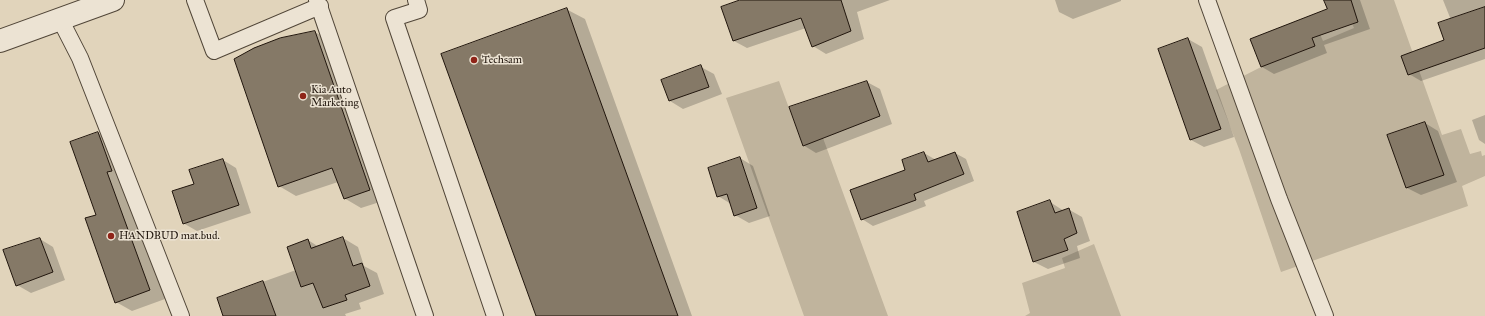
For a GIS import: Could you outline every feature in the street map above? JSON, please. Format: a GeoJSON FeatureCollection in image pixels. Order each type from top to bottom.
{"type":"FeatureCollection","features":[{"type":"Feature","properties":{"kind":"street"},"geometry":{"type":"LineString","coordinates":[[0,41],[114,0]]}},
{"type":"Feature","properties":{"kind":"lane"},"geometry":{"type":"LineString","coordinates":[[195,0],[214,51],[319,3],[425,316]]}},
{"type":"Feature","properties":{"kind":"lane"},"geometry":{"type":"LineString","coordinates":[[416,0],[419,10],[394,18],[495,316]]}},
{"type":"Feature","properties":{"kind":"lane"},"geometry":{"type":"LineString","coordinates":[[1207,0],[1279,199],[1325,316]]}},
{"type":"Feature","properties":{"kind":"lane"},"geometry":{"type":"LineString","coordinates":[[60,19],[80,58],[181,316]]}},
{"type":"Feature","properties":{"kind":"shaded area"},"geometry":{"type":"Polygon","coordinates":[[[1342,0],[1394,0],[1442,135],[1461,129],[1470,154],[1481,151],[1482,156],[1485,155],[1485,176],[1462,186],[1468,206],[1281,272],[1239,149],[1216,90],[1261,67],[1315,46],[1304,18],[1314,20],[1323,41],[1354,28],[1342,0]]]}},
{"type":"Feature","properties":{"kind":"shaded area"},"geometry":{"type":"Polygon","coordinates":[[[779,81],[803,146],[823,138],[888,316],[804,316],[726,98],[779,81]]]}},
{"type":"Feature","properties":{"kind":"shaded area"},"geometry":{"type":"Polygon","coordinates":[[[1094,244],[1121,316],[1025,316],[1030,313],[1022,283],[1065,268],[1062,258],[1094,244]]]}},
{"type":"Feature","properties":{"kind":"building"},"geometry":{"type":"Polygon","coordinates":[[[740,0],[841,0],[851,31],[812,47],[801,18],[733,41],[721,7],[740,0]]]}},
{"type":"Feature","properties":{"kind":"building"},"geometry":{"type":"Polygon","coordinates":[[[1324,0],[1351,0],[1358,22],[1312,38],[1315,46],[1261,67],[1250,39],[1327,9],[1324,0]]]}},
{"type":"Feature","properties":{"kind":"building"},"geometry":{"type":"Polygon","coordinates":[[[1485,7],[1485,48],[1408,75],[1401,56],[1444,40],[1438,23],[1485,7]]]}},
{"type":"Feature","properties":{"kind":"building"},"geometry":{"type":"Polygon","coordinates":[[[567,8],[678,316],[536,316],[441,54],[567,8]]]}},
{"type":"Feature","properties":{"kind":"building"},"geometry":{"type":"Polygon","coordinates":[[[315,31],[370,190],[344,199],[332,168],[278,187],[234,59],[254,48],[280,38],[315,31]]]}},
{"type":"Feature","properties":{"kind":"building"},"geometry":{"type":"Polygon","coordinates":[[[1188,38],[1221,129],[1190,140],[1158,49],[1188,38]]]}},
{"type":"Feature","properties":{"kind":"building"},"geometry":{"type":"Polygon","coordinates":[[[701,65],[709,87],[669,101],[661,80],[701,65]]]}},
{"type":"Feature","properties":{"kind":"building"},"geometry":{"type":"Polygon","coordinates":[[[867,81],[880,116],[803,146],[789,107],[867,81]]]}},
{"type":"Feature","properties":{"kind":"building"},"geometry":{"type":"Polygon","coordinates":[[[1425,122],[1444,175],[1406,188],[1387,135],[1425,122]]]}},
{"type":"Feature","properties":{"kind":"building"},"geometry":{"type":"Polygon","coordinates":[[[98,132],[112,171],[107,172],[150,290],[115,303],[85,218],[96,215],[70,142],[98,132]]]}},
{"type":"Feature","properties":{"kind":"building"},"geometry":{"type":"Polygon","coordinates":[[[924,152],[928,162],[955,152],[964,174],[914,194],[916,200],[861,220],[850,190],[905,170],[902,160],[924,152]]]}},
{"type":"Feature","properties":{"kind":"building"},"geometry":{"type":"Polygon","coordinates":[[[740,157],[757,208],[734,216],[727,194],[717,197],[708,168],[740,157]]]}},
{"type":"Feature","properties":{"kind":"building"},"geometry":{"type":"Polygon","coordinates":[[[223,159],[239,205],[183,224],[172,191],[194,184],[189,170],[223,159]]]}},
{"type":"Feature","properties":{"kind":"building"},"geometry":{"type":"Polygon","coordinates":[[[1050,200],[1055,213],[1069,208],[1077,233],[1064,239],[1068,250],[1033,262],[1017,212],[1050,200]]]}},
{"type":"Feature","properties":{"kind":"building"},"geometry":{"type":"Polygon","coordinates":[[[343,237],[353,266],[362,263],[370,286],[345,295],[347,300],[323,308],[313,283],[301,287],[287,247],[308,239],[311,248],[343,237]]]}},
{"type":"Feature","properties":{"kind":"building"},"geometry":{"type":"Polygon","coordinates":[[[40,238],[53,272],[16,286],[3,250],[40,238]]]}},
{"type":"Feature","properties":{"kind":"building"},"geometry":{"type":"Polygon","coordinates":[[[263,281],[276,316],[223,316],[217,298],[263,281]]]}},
{"type":"Feature","properties":{"kind":"place","name":"Techsam"},"geometry":{"type":"Point","coordinates":[474,60]}},
{"type":"Feature","properties":{"kind":"place","name":"Kia Auto Marketing"},"geometry":{"type":"Point","coordinates":[303,96]}},
{"type":"Feature","properties":{"kind":"place","name":"HANDBUD mat.bud."},"geometry":{"type":"Point","coordinates":[111,236]}}]}
